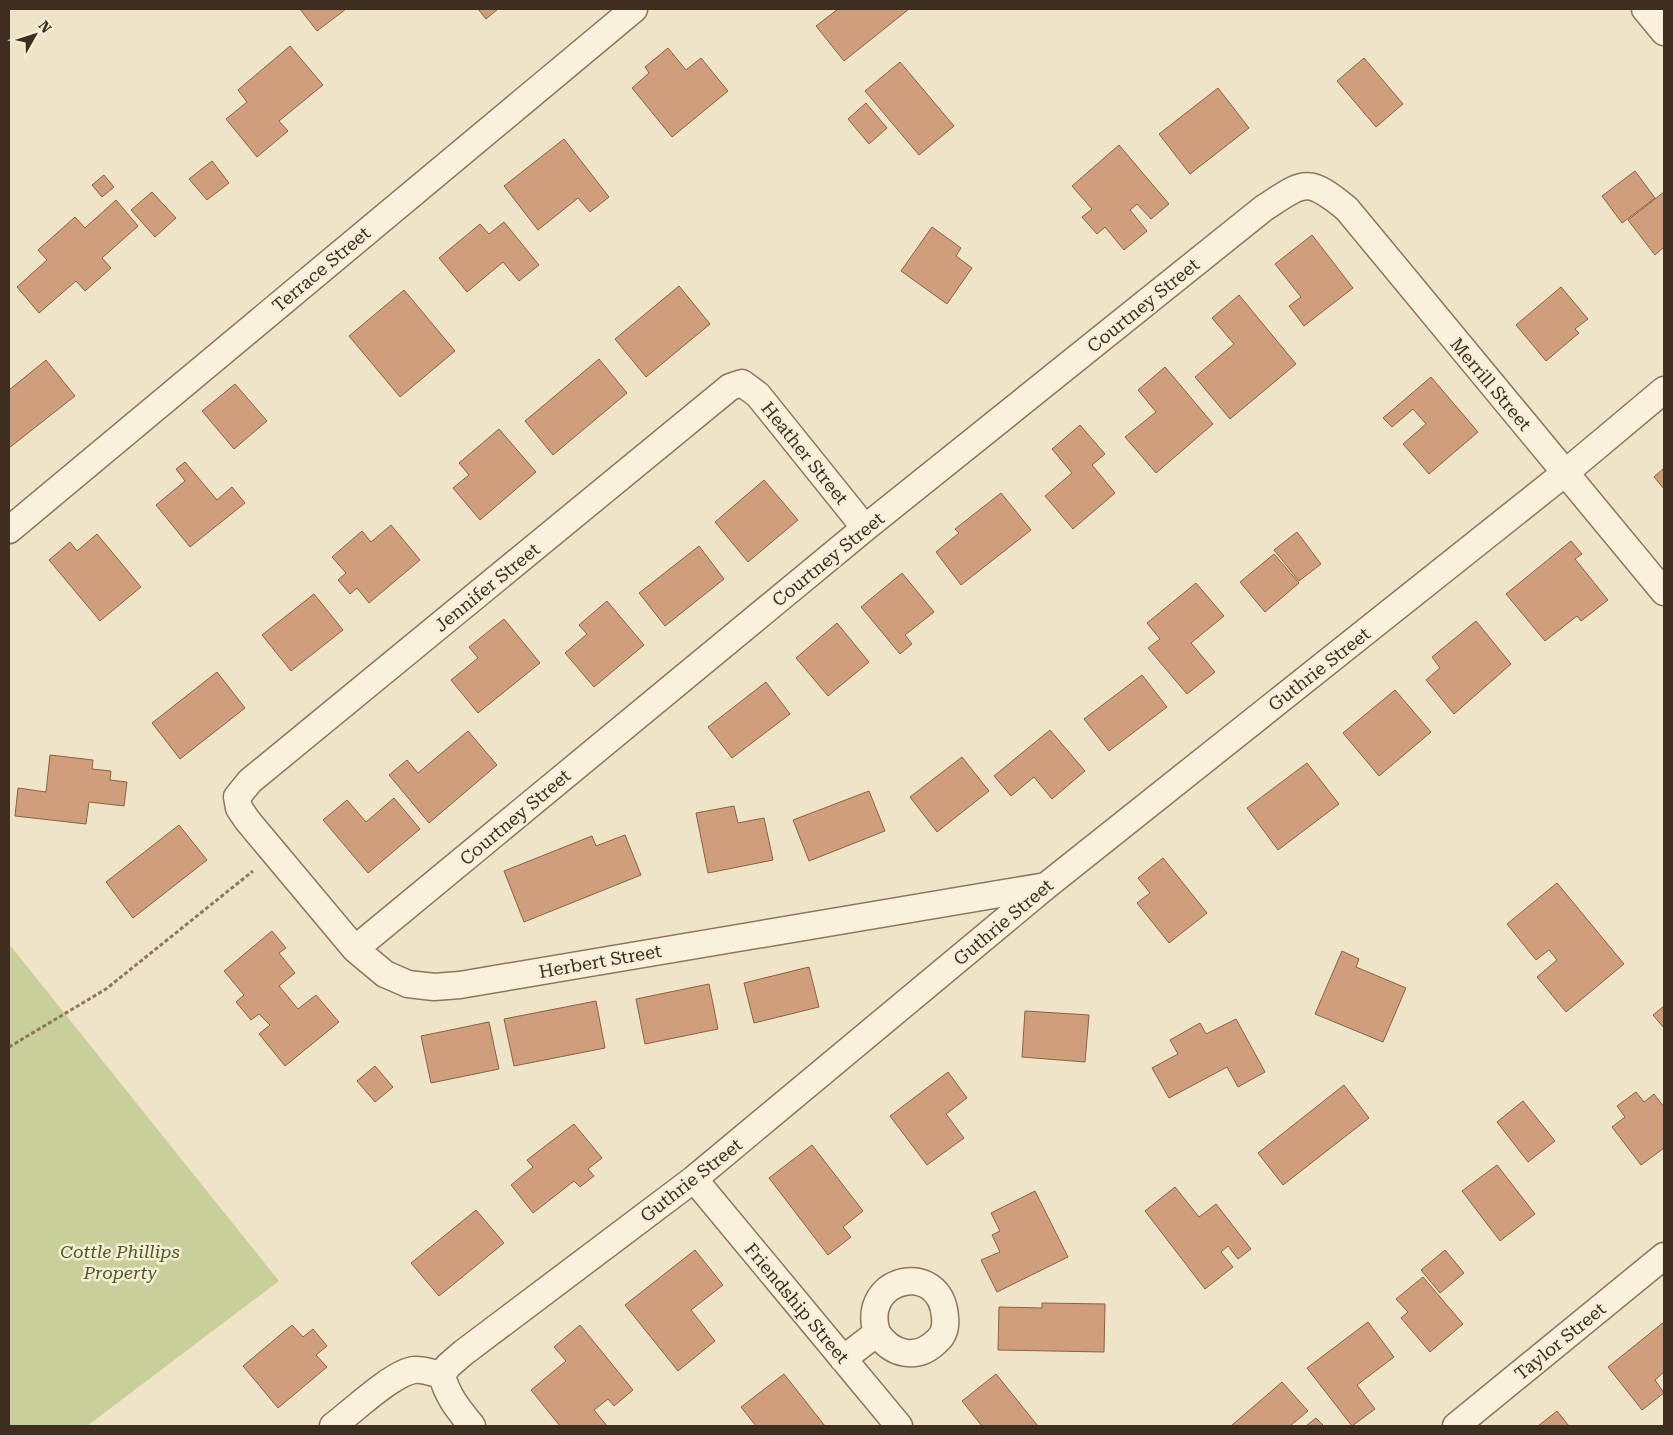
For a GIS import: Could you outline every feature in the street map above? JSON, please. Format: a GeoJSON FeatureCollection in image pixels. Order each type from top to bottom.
{"type":"FeatureCollection","features":[{"type":"Feature","properties":{"kind":"street","name":"Terrace Street"},"geometry":{"type":"LineString","coordinates":[[9,530],[634,9]]}},
{"type":"Feature","properties":{"kind":"street"},"geometry":{"type":"LineString","coordinates":[[1645,9],[1664,32]]}},
{"type":"Feature","properties":{"kind":"street","name":"Merrill Street"},"geometry":{"type":"LineString","coordinates":[[1310,185],[1326,192],[1347,209],[1664,592]]}},
{"type":"Feature","properties":{"kind":"street","name":"Courtney Street"},"geometry":{"type":"LineString","coordinates":[[355,949],[865,528],[1264,208],[1298,186],[1310,185]]}},
{"type":"Feature","properties":{"kind":"street","name":"Heather Street"},"geometry":{"type":"LineString","coordinates":[[742,383],[758,395],[865,528]]}},
{"type":"Feature","properties":{"kind":"street","name":"Jennifer Street"},"geometry":{"type":"LineString","coordinates":[[237,797],[258,775],[714,399],[730,387],[742,383]]}},
{"type":"Feature","properties":{"kind":"street","name":"Guthrie Street"},"geometry":{"type":"LineString","coordinates":[[442,1375],[448,1366],[463,1354],[694,1180],[1046,886],[1566,473],[1664,390]]}},
{"type":"Feature","properties":{"kind":"street","name":"Herbert Street"},"geometry":{"type":"LineString","coordinates":[[237,797],[239,808],[247,820],[355,949],[385,974],[408,984],[434,987],[460,985],[1046,886]]}},
{"type":"Feature","properties":{"kind":"street","name":"Friendship Street"},"geometry":{"type":"LineString","coordinates":[[694,1180],[899,1426]]}},
{"type":"Feature","properties":{"kind":"street","name":"Taylor Street"},"geometry":{"type":"LineString","coordinates":[[1456,1426],[1664,1256]]}},
{"type":"Feature","properties":{"kind":"street"},"geometry":{"type":"LineString","coordinates":[[843,1359],[877,1333]]}},
{"type":"Feature","properties":{"kind":"street"},"geometry":{"type":"LineString","coordinates":[[333,1426],[385,1385],[402,1374],[415,1369],[442,1375],[445,1388],[453,1403],[472,1426]]}},
{"type":"Feature","properties":{"kind":"path"},"geometry":{"type":"LineString","coordinates":[[9,1047],[106,989],[275,854]]}},
{"type":"Feature","properties":{"kind":"green space","name":"Cottle Phillips Property"},"geometry":{"type":"Polygon","coordinates":[[[9,944],[279,1281],[87,1426],[9,1426],[9,944]]]}},
{"type":"Feature","properties":{"kind":"building"},"geometry":{"type":"Polygon","coordinates":[[[300,9],[346,9],[317,31],[300,9]]]}},
{"type":"Feature","properties":{"kind":"building"},"geometry":{"type":"Polygon","coordinates":[[[478,9],[498,9],[486,19],[478,9]]]}},
{"type":"Feature","properties":{"kind":"building"},"geometry":{"type":"Polygon","coordinates":[[[838,9],[909,9],[844,61],[816,26],[838,9]]]}},
{"type":"Feature","properties":{"kind":"building"},"geometry":{"type":"Polygon","coordinates":[[[290,46],[323,85],[279,121],[288,131],[257,157],[226,119],[247,102],[238,90],[290,46]]]}},
{"type":"Feature","properties":{"kind":"building"},"geometry":{"type":"Polygon","coordinates":[[[668,48],[686,70],[701,58],[728,91],[672,137],[632,88],[649,73],[645,67],[668,48]]]}},
{"type":"Feature","properties":{"kind":"building"},"geometry":{"type":"Polygon","coordinates":[[[1364,58],[1403,104],[1376,127],[1337,81],[1364,58]]]}},
{"type":"Feature","properties":{"kind":"building"},"geometry":{"type":"Polygon","coordinates":[[[900,62],[954,126],[919,155],[865,91],[900,62]]]}},
{"type":"Feature","properties":{"kind":"building"},"geometry":{"type":"Polygon","coordinates":[[[1218,88],[1249,128],[1190,174],[1159,134],[1218,88]]]}},
{"type":"Feature","properties":{"kind":"building"},"geometry":{"type":"Polygon","coordinates":[[[866,103],[887,128],[869,144],[848,119],[866,103]]]}},
{"type":"Feature","properties":{"kind":"building"},"geometry":{"type":"Polygon","coordinates":[[[564,139],[609,197],[590,212],[578,198],[538,230],[504,186],[564,139]]]}},
{"type":"Feature","properties":{"kind":"building"},"geometry":{"type":"Polygon","coordinates":[[[1119,145],[1169,204],[1151,219],[1137,204],[1130,210],[1147,231],[1124,250],[1105,227],[1097,234],[1082,217],[1092,209],[1072,186],[1119,145]]]}},
{"type":"Feature","properties":{"kind":"building"},"geometry":{"type":"Polygon","coordinates":[[[212,161],[229,183],[207,200],[189,179],[212,161]]]}},
{"type":"Feature","properties":{"kind":"building"},"geometry":{"type":"Polygon","coordinates":[[[1635,171],[1655,198],[1622,223],[1602,196],[1635,171]]]}},
{"type":"Feature","properties":{"kind":"building"},"geometry":{"type":"Polygon","coordinates":[[[104,175],[114,187],[102,197],[92,185],[104,175]]]}},
{"type":"Feature","properties":{"kind":"building"},"geometry":{"type":"Polygon","coordinates":[[[152,192],[176,218],[155,237],[131,210],[152,192]]]}},
{"type":"Feature","properties":{"kind":"building"},"geometry":{"type":"Polygon","coordinates":[[[1664,192],[1664,247],[1655,255],[1628,220],[1664,192]]]}},
{"type":"Feature","properties":{"kind":"building"},"geometry":{"type":"Polygon","coordinates":[[[116,200],[138,226],[102,258],[111,268],[85,291],[76,281],[39,313],[17,287],[47,260],[38,250],[75,217],[85,228],[116,200]]]}},
{"type":"Feature","properties":{"kind":"building"},"geometry":{"type":"Polygon","coordinates":[[[504,222],[539,265],[519,281],[503,262],[467,292],[439,258],[480,224],[489,234],[504,222]]]}},
{"type":"Feature","properties":{"kind":"building"},"geometry":{"type":"Polygon","coordinates":[[[932,227],[961,248],[956,256],[972,268],[947,304],[901,271],[932,227]]]}},
{"type":"Feature","properties":{"kind":"building"},"geometry":{"type":"Polygon","coordinates":[[[1312,235],[1353,288],[1304,326],[1289,306],[1301,297],[1275,264],[1312,235]]]}},
{"type":"Feature","properties":{"kind":"building"},"geometry":{"type":"Polygon","coordinates":[[[679,286],[710,324],[646,377],[615,339],[679,286]]]}},
{"type":"Feature","properties":{"kind":"building"},"geometry":{"type":"Polygon","coordinates":[[[1561,287],[1588,319],[1575,329],[1579,333],[1546,361],[1516,325],[1561,287]]]}},
{"type":"Feature","properties":{"kind":"building"},"geometry":{"type":"Polygon","coordinates":[[[404,290],[455,351],[400,397],[349,336],[404,290]]]}},
{"type":"Feature","properties":{"kind":"building"},"geometry":{"type":"Polygon","coordinates":[[[1239,295],[1296,364],[1230,419],[1195,377],[1234,344],[1212,318],[1239,295]]]}},
{"type":"Feature","properties":{"kind":"building"},"geometry":{"type":"Polygon","coordinates":[[[599,359],[627,393],[553,455],[525,421],[599,359]]]}},
{"type":"Feature","properties":{"kind":"building"},"geometry":{"type":"Polygon","coordinates":[[[46,360],[75,396],[9,448],[9,390],[46,360]]]}},
{"type":"Feature","properties":{"kind":"building"},"geometry":{"type":"Polygon","coordinates":[[[1165,367],[1213,424],[1156,473],[1125,437],[1156,412],[1138,390],[1165,367]]]}},
{"type":"Feature","properties":{"kind":"building"},"geometry":{"type":"Polygon","coordinates":[[[1431,377],[1478,432],[1429,474],[1403,444],[1426,424],[1413,409],[1392,427],[1383,418],[1431,377]]]}},
{"type":"Feature","properties":{"kind":"building"},"geometry":{"type":"Polygon","coordinates":[[[235,384],[267,421],[234,449],[202,411],[235,384]]]}},
{"type":"Feature","properties":{"kind":"building"},"geometry":{"type":"Polygon","coordinates":[[[1080,425],[1105,454],[1092,465],[1115,493],[1073,529],[1045,496],[1072,473],[1052,449],[1080,425]]]}},
{"type":"Feature","properties":{"kind":"building"},"geometry":{"type":"Polygon","coordinates":[[[499,429],[536,472],[480,520],[453,488],[469,475],[459,463],[499,429]]]}},
{"type":"Feature","properties":{"kind":"building"},"geometry":{"type":"Polygon","coordinates":[[[185,462],[217,500],[232,487],[245,503],[190,547],[156,505],[185,481],[176,469],[185,462]]]}},
{"type":"Feature","properties":{"kind":"building"},"geometry":{"type":"Polygon","coordinates":[[[1664,468],[1664,489],[1654,477],[1664,468]]]}},
{"type":"Feature","properties":{"kind":"building"},"geometry":{"type":"Polygon","coordinates":[[[764,480],[798,520],[748,562],[715,522],[764,480]]]}},
{"type":"Feature","properties":{"kind":"building"},"geometry":{"type":"Polygon","coordinates":[[[1001,493],[1031,530],[961,585],[936,552],[959,533],[955,529],[1001,493]]]}},
{"type":"Feature","properties":{"kind":"building"},"geometry":{"type":"Polygon","coordinates":[[[391,525],[420,560],[369,603],[357,588],[350,594],[338,580],[346,573],[332,557],[362,531],[371,542],[391,525]]]}},
{"type":"Feature","properties":{"kind":"building"},"geometry":{"type":"Polygon","coordinates":[[[1297,532],[1321,564],[1299,581],[1274,550],[1297,532]]]}},
{"type":"Feature","properties":{"kind":"building"},"geometry":{"type":"Polygon","coordinates":[[[97,534],[141,587],[100,621],[49,560],[70,542],[77,551],[97,534]]]}},
{"type":"Feature","properties":{"kind":"building"},"geometry":{"type":"Polygon","coordinates":[[[1571,541],[1582,554],[1575,559],[1608,600],[1581,621],[1577,616],[1545,641],[1506,594],[1571,541]]]}},
{"type":"Feature","properties":{"kind":"building"},"geometry":{"type":"Polygon","coordinates":[[[699,546],[724,579],[665,626],[639,593],[699,546]]]}},
{"type":"Feature","properties":{"kind":"building"},"geometry":{"type":"Polygon","coordinates":[[[1274,554],[1299,583],[1265,612],[1240,582],[1274,554]]]}},
{"type":"Feature","properties":{"kind":"building"},"geometry":{"type":"Polygon","coordinates":[[[902,573],[934,612],[905,635],[912,644],[900,654],[861,607],[902,573]]]}},
{"type":"Feature","properties":{"kind":"building"},"geometry":{"type":"Polygon","coordinates":[[[1196,583],[1224,616],[1191,643],[1215,672],[1187,694],[1148,648],[1160,639],[1147,623],[1196,583]]]}},
{"type":"Feature","properties":{"kind":"building"},"geometry":{"type":"Polygon","coordinates":[[[314,594],[343,630],[291,671],[262,635],[314,594]]]}},
{"type":"Feature","properties":{"kind":"building"},"geometry":{"type":"Polygon","coordinates":[[[607,601],[644,645],[594,687],[565,653],[587,634],[579,625],[607,601]]]}},
{"type":"Feature","properties":{"kind":"building"},"geometry":{"type":"Polygon","coordinates":[[[504,619],[540,663],[478,713],[451,680],[478,658],[469,647],[504,619]]]}},
{"type":"Feature","properties":{"kind":"building"},"geometry":{"type":"Polygon","coordinates":[[[1476,621],[1511,664],[1454,714],[1426,680],[1440,668],[1432,657],[1476,621]]]}},
{"type":"Feature","properties":{"kind":"building"},"geometry":{"type":"Polygon","coordinates":[[[837,623],[869,662],[828,696],[796,658],[837,623]]]}},
{"type":"Feature","properties":{"kind":"building"},"geometry":{"type":"Polygon","coordinates":[[[217,672],[245,708],[180,759],[152,723],[217,672]]]}},
{"type":"Feature","properties":{"kind":"building"},"geometry":{"type":"Polygon","coordinates":[[[1142,675],[1167,707],[1109,751],[1084,719],[1142,675]]]}},
{"type":"Feature","properties":{"kind":"building"},"geometry":{"type":"Polygon","coordinates":[[[766,682],[790,714],[732,758],[708,727],[766,682]]]}},
{"type":"Feature","properties":{"kind":"building"},"geometry":{"type":"Polygon","coordinates":[[[1395,690],[1431,732],[1379,776],[1343,733],[1395,690]]]}},
{"type":"Feature","properties":{"kind":"building"},"geometry":{"type":"Polygon","coordinates":[[[1050,730],[1085,771],[1052,799],[1034,777],[1011,796],[994,776],[1050,730]]]}},
{"type":"Feature","properties":{"kind":"building"},"geometry":{"type":"Polygon","coordinates":[[[468,731],[497,765],[429,823],[389,775],[407,760],[418,773],[468,731]]]}},
{"type":"Feature","properties":{"kind":"building"},"geometry":{"type":"Polygon","coordinates":[[[50,755],[93,760],[92,769],[111,771],[110,780],[127,782],[124,806],[89,802],[86,824],[15,816],[18,788],[46,792],[50,755]]]}},
{"type":"Feature","properties":{"kind":"building"},"geometry":{"type":"Polygon","coordinates":[[[962,757],[989,791],[937,832],[910,797],[962,757]]]}},
{"type":"Feature","properties":{"kind":"building"},"geometry":{"type":"Polygon","coordinates":[[[1307,763],[1339,804],[1278,850],[1247,808],[1307,763]]]}},
{"type":"Feature","properties":{"kind":"building"},"geometry":{"type":"Polygon","coordinates":[[[869,791],[885,831],[809,861],[793,820],[869,791]]]}},
{"type":"Feature","properties":{"kind":"building"},"geometry":{"type":"Polygon","coordinates":[[[394,798],[420,829],[368,873],[323,820],[347,800],[366,822],[394,798]]]}},
{"type":"Feature","properties":{"kind":"building"},"geometry":{"type":"Polygon","coordinates":[[[734,806],[738,823],[764,818],[773,860],[708,873],[696,813],[734,806]]]}},
{"type":"Feature","properties":{"kind":"building"},"geometry":{"type":"Polygon","coordinates":[[[179,825],[207,860],[133,918],[106,882],[179,825]]]}},
{"type":"Feature","properties":{"kind":"building"},"geometry":{"type":"Polygon","coordinates":[[[625,835],[641,875],[524,922],[504,871],[592,836],[596,846],[625,835]]]}},
{"type":"Feature","properties":{"kind":"building"},"geometry":{"type":"Polygon","coordinates":[[[1163,858],[1207,913],[1169,943],[1137,903],[1150,893],[1138,878],[1163,858]]]}},
{"type":"Feature","properties":{"kind":"building"},"geometry":{"type":"Polygon","coordinates":[[[1557,883],[1624,964],[1566,1012],[1537,977],[1557,960],[1549,950],[1536,960],[1507,924],[1557,883]]]}},
{"type":"Feature","properties":{"kind":"building"},"geometry":{"type":"Polygon","coordinates":[[[272,931],[286,948],[279,953],[295,973],[279,986],[298,1009],[316,995],[339,1022],[285,1066],[259,1034],[270,1025],[259,1014],[251,1020],[236,1002],[244,995],[224,971],[272,931]]]}},
{"type":"Feature","properties":{"kind":"building"},"geometry":{"type":"Polygon","coordinates":[[[1342,951],[1359,959],[1356,967],[1406,988],[1383,1042],[1315,1014],[1342,951]]]}},
{"type":"Feature","properties":{"kind":"building"},"geometry":{"type":"Polygon","coordinates":[[[809,967],[819,1007],[754,1023],[744,983],[809,967]]]}},
{"type":"Feature","properties":{"kind":"building"},"geometry":{"type":"Polygon","coordinates":[[[709,984],[718,1029],[645,1044],[636,999],[709,984]]]}},
{"type":"Feature","properties":{"kind":"building"},"geometry":{"type":"Polygon","coordinates":[[[596,1001],[605,1048],[514,1066],[504,1019],[596,1001]]]}},
{"type":"Feature","properties":{"kind":"building"},"geometry":{"type":"Polygon","coordinates":[[[1664,1006],[1664,1028],[1653,1015],[1664,1006]]]}},
{"type":"Feature","properties":{"kind":"building"},"geometry":{"type":"Polygon","coordinates":[[[1025,1011],[1089,1015],[1085,1062],[1022,1057],[1025,1011]]]}},
{"type":"Feature","properties":{"kind":"building"},"geometry":{"type":"Polygon","coordinates":[[[1236,1019],[1265,1072],[1238,1087],[1227,1067],[1169,1098],[1152,1068],[1178,1054],[1170,1040],[1200,1023],[1206,1034],[1236,1019]]]}},
{"type":"Feature","properties":{"kind":"building"},"geometry":{"type":"Polygon","coordinates":[[[489,1022],[499,1069],[431,1083],[421,1036],[489,1022]]]}},
{"type":"Feature","properties":{"kind":"building"},"geometry":{"type":"Polygon","coordinates":[[[375,1066],[393,1087],[375,1102],[357,1081],[375,1066]]]}},
{"type":"Feature","properties":{"kind":"building"},"geometry":{"type":"Polygon","coordinates":[[[948,1072],[967,1098],[946,1114],[964,1138],[927,1165],[890,1116],[948,1072]]]}},
{"type":"Feature","properties":{"kind":"building"},"geometry":{"type":"Polygon","coordinates":[[[1344,1085],[1369,1118],[1283,1185],[1258,1153],[1344,1085]]]}},
{"type":"Feature","properties":{"kind":"building"},"geometry":{"type":"Polygon","coordinates":[[[1636,1092],[1644,1102],[1654,1094],[1664,1107],[1664,1148],[1641,1165],[1612,1127],[1625,1117],[1617,1106],[1636,1092]]]}},
{"type":"Feature","properties":{"kind":"building"},"geometry":{"type":"Polygon","coordinates":[[[1523,1101],[1555,1141],[1528,1162],[1497,1122],[1523,1101]]]}},
{"type":"Feature","properties":{"kind":"building"},"geometry":{"type":"Polygon","coordinates":[[[574,1124],[602,1158],[588,1169],[594,1176],[580,1187],[574,1181],[533,1213],[511,1185],[533,1167],[527,1160],[574,1124]]]}},
{"type":"Feature","properties":{"kind":"building"},"geometry":{"type":"Polygon","coordinates":[[[812,1145],[863,1211],[843,1227],[851,1237],[828,1255],[769,1178],[812,1145]]]}},
{"type":"Feature","properties":{"kind":"building"},"geometry":{"type":"Polygon","coordinates":[[[1497,1165],[1535,1214],[1500,1241],[1462,1191],[1497,1165]]]}},
{"type":"Feature","properties":{"kind":"building"},"geometry":{"type":"Polygon","coordinates":[[[1175,1187],[1199,1217],[1216,1204],[1251,1249],[1238,1259],[1228,1246],[1221,1252],[1233,1267],[1205,1289],[1145,1211],[1175,1187]]]}},
{"type":"Feature","properties":{"kind":"building"},"geometry":{"type":"Polygon","coordinates":[[[1035,1191],[1068,1257],[997,1292],[981,1260],[1000,1252],[992,1235],[1000,1231],[991,1213],[1035,1191]]]}},
{"type":"Feature","properties":{"kind":"building"},"geometry":{"type":"Polygon","coordinates":[[[476,1210],[504,1243],[439,1296],[411,1263],[476,1210]]]}},
{"type":"Feature","properties":{"kind":"building"},"geometry":{"type":"Polygon","coordinates":[[[695,1250],[723,1285],[691,1310],[715,1341],[678,1371],[625,1305],[695,1250]]]}},
{"type":"Feature","properties":{"kind":"building"},"geometry":{"type":"Polygon","coordinates":[[[1445,1250],[1464,1273],[1440,1293],[1421,1270],[1445,1250]]]}},
{"type":"Feature","properties":{"kind":"building"},"geometry":{"type":"Polygon","coordinates":[[[1423,1277],[1463,1324],[1430,1352],[1401,1318],[1408,1312],[1396,1299],[1423,1277]]]}},
{"type":"Feature","properties":{"kind":"building"},"geometry":{"type":"Polygon","coordinates":[[[1042,1303],[1105,1304],[1104,1352],[998,1350],[999,1307],[1042,1308],[1042,1303]]]}},
{"type":"Feature","properties":{"kind":"building"},"geometry":{"type":"Polygon","coordinates":[[[1368,1322],[1394,1357],[1357,1385],[1375,1409],[1352,1426],[1307,1368],[1368,1322]]]}},
{"type":"Feature","properties":{"kind":"building"},"geometry":{"type":"Polygon","coordinates":[[[1664,1322],[1664,1372],[1655,1380],[1664,1393],[1642,1410],[1608,1367],[1664,1322]]]}},
{"type":"Feature","properties":{"kind":"building"},"geometry":{"type":"Polygon","coordinates":[[[292,1325],[303,1337],[313,1329],[327,1346],[316,1355],[327,1367],[278,1408],[243,1366],[292,1325]]]}},
{"type":"Feature","properties":{"kind":"building"},"geometry":{"type":"Polygon","coordinates":[[[580,1325],[633,1390],[614,1406],[608,1399],[594,1410],[607,1426],[560,1426],[531,1390],[566,1361],[554,1347],[580,1325]]]}},
{"type":"Feature","properties":{"kind":"building"},"geometry":{"type":"Polygon","coordinates":[[[784,1374],[825,1426],[756,1426],[741,1407],[784,1374]]]}},
{"type":"Feature","properties":{"kind":"building"},"geometry":{"type":"Polygon","coordinates":[[[996,1374],[1038,1426],[982,1426],[962,1401],[996,1374]]]}},
{"type":"Feature","properties":{"kind":"building"},"geometry":{"type":"Polygon","coordinates":[[[1282,1382],[1308,1411],[1290,1426],[1231,1426],[1282,1382]]]}},
{"type":"Feature","properties":{"kind":"building"},"geometry":{"type":"Polygon","coordinates":[[[1557,1411],[1569,1426],[1538,1426],[1557,1411]]]}},
{"type":"Feature","properties":{"kind":"building"},"geometry":{"type":"Polygon","coordinates":[[[1316,1418],[1324,1426],[1306,1426],[1316,1418]]]}}]}
